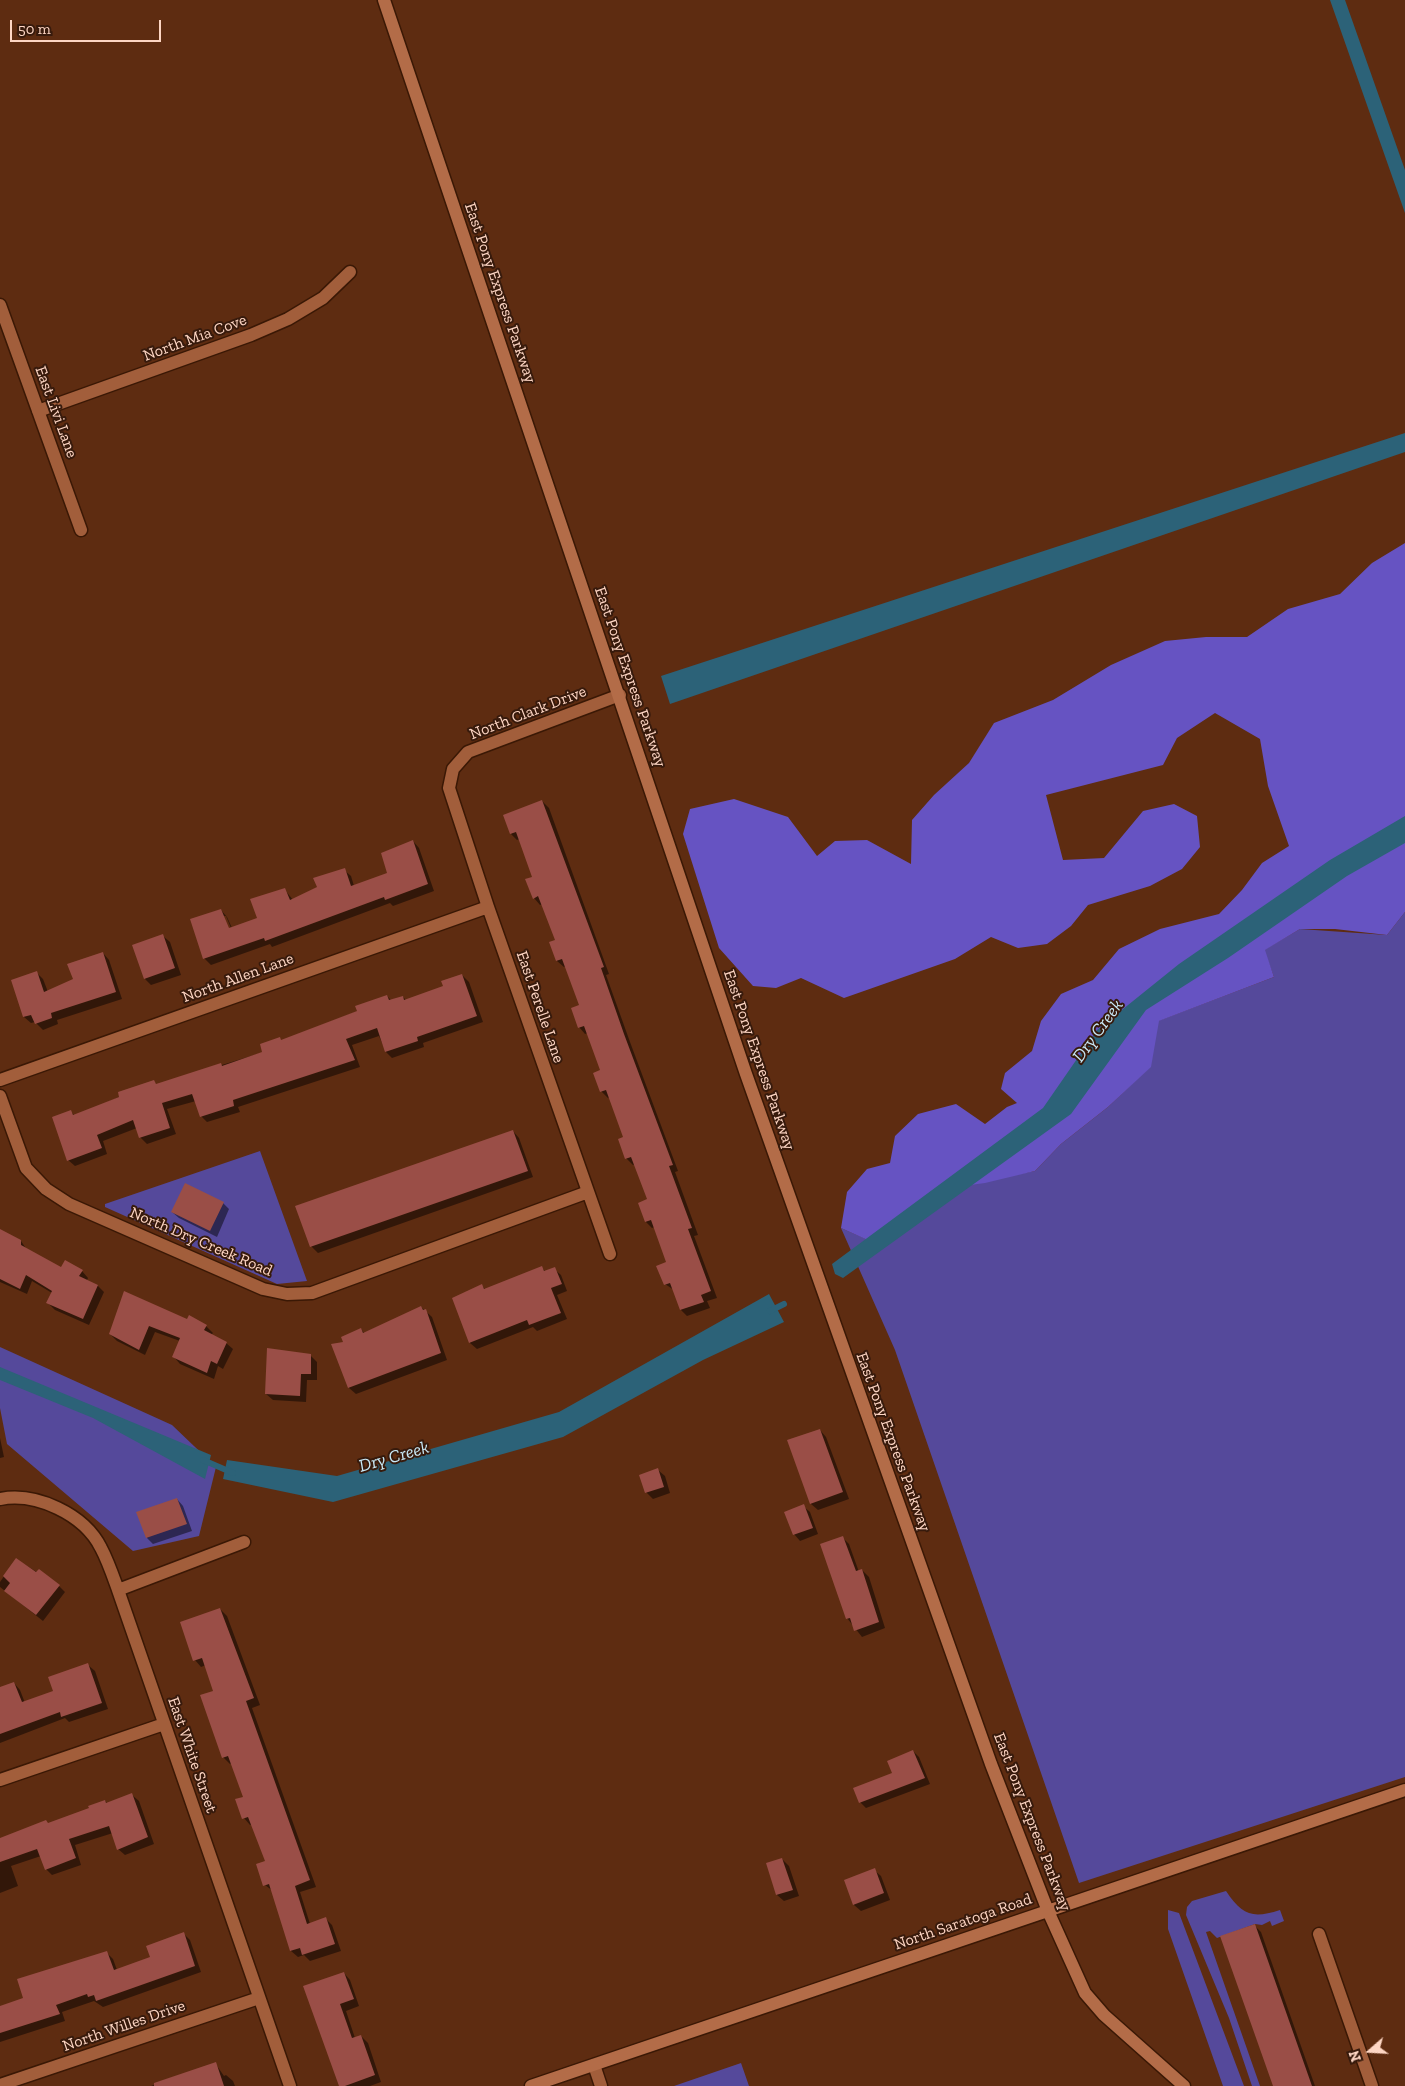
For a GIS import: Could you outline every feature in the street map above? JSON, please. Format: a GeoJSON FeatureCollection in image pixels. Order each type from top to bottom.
{"type":"FeatureCollection","features":[{"type":"Feature","properties":{"kind":"street","name":"East Pony Express Parkway"},"geometry":{"type":"LineString","coordinates":[[384,0],[620,695],[746,1074],[988,1755],[1048,1911],[1076,1977],[1094,2005],[1184,2086]]}},
{"type":"Feature","properties":{"kind":"street","name":"North Mia Cove"},"geometry":{"type":"LineString","coordinates":[[38,411],[251,335],[288,319],[323,298],[350,272]]}},
{"type":"Feature","properties":{"kind":"street","name":"East Livi Lane"},"geometry":{"type":"LineString","coordinates":[[0,305],[81,530]]}},
{"type":"Feature","properties":{"kind":"street","name":"North Clark Drive"},"geometry":{"type":"LineString","coordinates":[[453,769],[468,752],[620,695]]}},
{"type":"Feature","properties":{"kind":"street","name":"East Perelle Lane"},"geometry":{"type":"LineString","coordinates":[[453,769],[450,795],[610,1254]]}},
{"type":"Feature","properties":{"kind":"street","name":"North Allen Lane"},"geometry":{"type":"LineString","coordinates":[[0,1080],[488,907]]}},
{"type":"Feature","properties":{"kind":"street","name":"North Dry Creek Road"},"geometry":{"type":"LineString","coordinates":[[0,1096],[26,1168],[46,1189],[69,1204],[263,1289],[287,1294],[312,1293],[588,1192]]}},
{"type":"Feature","properties":{"kind":"street","name":"East White Street"},"geometry":{"type":"LineString","coordinates":[[0,1499],[13,1497],[56,1507],[78,1522],[100,1546],[118,1590],[290,2086]]}},
{"type":"Feature","properties":{"kind":"street"},"geometry":{"type":"LineString","coordinates":[[118,1590],[244,1542]]}},
{"type":"Feature","properties":{"kind":"street"},"geometry":{"type":"LineString","coordinates":[[0,1780],[164,1724]]}},
{"type":"Feature","properties":{"kind":"street","name":"North Saratoga Road"},"geometry":{"type":"LineString","coordinates":[[531,2086],[1405,1790]]}},
{"type":"Feature","properties":{"kind":"street"},"geometry":{"type":"LineString","coordinates":[[1319,1934],[1372,2086]]}},
{"type":"Feature","properties":{"kind":"street","name":"North Willes Drive"},"geometry":{"type":"LineString","coordinates":[[0,2085],[259,1998]]}},
{"type":"Feature","properties":{"kind":"street"},"geometry":{"type":"LineString","coordinates":[[594,2065],[601,2086]]}},
{"type":"Feature","properties":{"kind":"shaded area"},"geometry":{"type":"Polygon","coordinates":[[[1405,543],[1405,912],[1387,935],[1335,929],[1300,929],[1265,950],[1274,977],[1159,1021],[1151,1067],[1108,1107],[1061,1144],[1035,1171],[985,1183],[933,1190],[872,1242],[841,1228],[847,1192],[867,1169],[890,1163],[895,1136],[918,1114],[956,1104],[985,1124],[1007,1107],[1017,1103],[1001,1089],[1005,1073],[1032,1051],[1041,1021],[1061,994],[1093,980],[1119,949],[1160,929],[1219,914],[1242,890],[1262,863],[1289,846],[1268,786],[1260,739],[1215,713],[1177,738],[1163,765],[1046,795],[1063,860],[1104,858],[1143,811],[1174,804],[1197,816],[1200,847],[1182,869],[1150,886],[1088,905],[1071,926],[1047,944],[1018,948],[991,937],[955,959],[844,998],[801,978],[776,988],[753,986],[719,948],[683,834],[690,809],[734,799],[788,817],[817,856],[835,841],[867,840],[911,864],[912,820],[934,795],[969,763],[994,723],[1053,700],[1111,665],[1165,641],[1206,637],[1247,637],[1288,609],[1340,594],[1372,563],[1405,543]]]}},
{"type":"Feature","properties":{"kind":"shaded area"},"geometry":{"type":"Polygon","coordinates":[[[1405,912],[1405,1777],[1079,1883],[895,1350],[841,1228],[873,1242],[933,1190],[1035,1171],[1061,1144],[1108,1107],[1150,1067],[1158,1021],[1274,977],[1264,950],[1300,929],[1387,935],[1405,912]]]}},
{"type":"Feature","properties":{"kind":"shaded area"},"geometry":{"type":"Polygon","coordinates":[[[260,1151],[307,1281],[277,1284],[105,1207],[105,1204],[260,1151]]]}},
{"type":"Feature","properties":{"kind":"shaded area"},"geometry":{"type":"Polygon","coordinates":[[[0,1347],[172,1425],[216,1467],[199,1536],[133,1551],[7,1444],[0,1408],[0,1347]]]}},
{"type":"Feature","properties":{"kind":"shaded area"},"geometry":{"type":"Polygon","coordinates":[[[1226,1891],[1237,1905],[1248,1913],[1262,1914],[1280,1910],[1284,1921],[1272,1926],[1270,1921],[1262,1925],[1255,1924],[1217,1938],[1210,1931],[1206,1932],[1260,2086],[1252,2086],[1229,2018],[1186,1915],[1187,1907],[1192,1901],[1226,1891]]]}},
{"type":"Feature","properties":{"kind":"shaded area"},"geometry":{"type":"Polygon","coordinates":[[[1168,1910],[1179,1913],[1244,2086],[1223,2086],[1168,1929],[1168,1910]]]}},
{"type":"Feature","properties":{"kind":"shaded area"},"geometry":{"type":"Polygon","coordinates":[[[741,2063],[749,2086],[674,2086],[741,2063]]]}},
{"type":"Feature","properties":{"kind":"water"},"geometry":{"type":"Polygon","coordinates":[[[1330,0],[1345,0],[1405,170],[1405,213],[1330,0]]]}},
{"type":"Feature","properties":{"kind":"water"},"geometry":{"type":"Polygon","coordinates":[[[1405,433],[1405,452],[670,704],[661,676],[1405,433]]]}},
{"type":"Feature","properties":{"kind":"water"},"geometry":{"type":"Polygon","coordinates":[[[1405,816],[1405,843],[1347,876],[1228,958],[1146,1010],[1071,1114],[843,1278],[835,1274],[832,1264],[1043,1108],[1097,1030],[1179,964],[1330,860],[1405,816]]]}},
{"type":"Feature","properties":{"kind":"water"},"geometry":{"type":"Polygon","coordinates":[[[769,1294],[784,1322],[703,1360],[563,1437],[333,1502],[223,1479],[227,1460],[337,1476],[559,1412],[769,1294]]]}},
{"type":"Feature","properties":{"kind":"water"},"geometry":{"type":"Polygon","coordinates":[[[0,1367],[211,1455],[205,1479],[93,1418],[0,1380],[0,1367]]]}},
{"type":"Feature","properties":{"kind":"building"},"geometry":{"type":"Polygon","coordinates":[[[542,800],[604,967],[601,968],[673,1165],[669,1166],[692,1228],[688,1229],[711,1291],[701,1295],[704,1302],[680,1310],[670,1283],[664,1285],[656,1266],[666,1262],[651,1220],[645,1222],[638,1203],[647,1199],[631,1157],[625,1159],[618,1139],[623,1137],[606,1090],[600,1092],[593,1073],[600,1070],[584,1026],[578,1028],[571,1008],[579,1005],[562,959],[556,961],[549,942],[555,940],[538,896],[533,899],[525,879],[532,877],[516,832],[510,834],[503,815],[542,800]]]}},
{"type":"Feature","properties":{"kind":"building"},"geometry":{"type":"Polygon","coordinates":[[[413,840],[428,884],[385,900],[384,897],[265,941],[264,938],[203,959],[190,919],[221,909],[229,928],[257,918],[250,899],[285,888],[290,900],[317,887],[313,878],[345,868],[351,886],[387,873],[381,853],[413,840]]]}},
{"type":"Feature","properties":{"kind":"building"},"geometry":{"type":"Polygon","coordinates":[[[163,934],[175,968],[144,979],[132,945],[163,934]]]}},
{"type":"Feature","properties":{"kind":"building"},"geometry":{"type":"Polygon","coordinates":[[[103,952],[116,992],[51,1013],[52,1018],[35,1024],[31,1015],[23,1017],[11,980],[37,971],[44,992],[73,979],[67,964],[103,952]]]}},
{"type":"Feature","properties":{"kind":"building"},"geometry":{"type":"Polygon","coordinates":[[[462,974],[477,1016],[417,1037],[418,1041],[385,1052],[377,1028],[346,1039],[355,1060],[233,1100],[234,1106],[200,1117],[192,1094],[162,1103],[170,1128],[139,1138],[133,1120],[97,1135],[102,1148],[67,1161],[52,1117],[71,1110],[73,1115],[119,1097],[118,1092],[154,1080],[156,1084],[221,1063],[222,1066],[262,1052],[260,1044],[280,1037],[281,1040],[357,1011],[355,1006],[387,995],[389,1000],[403,996],[404,1000],[443,986],[441,981],[462,974]]]}},
{"type":"Feature","properties":{"kind":"building"},"geometry":{"type":"Polygon","coordinates":[[[513,1130],[528,1171],[310,1247],[295,1206],[513,1130]]]}},
{"type":"Feature","properties":{"kind":"building"},"geometry":{"type":"Polygon","coordinates":[[[185,1183],[224,1202],[210,1231],[171,1212],[185,1183]]]}},
{"type":"Feature","properties":{"kind":"building"},"geometry":{"type":"Polygon","coordinates":[[[0,1229],[21,1240],[21,1245],[61,1267],[65,1260],[83,1270],[79,1276],[98,1285],[83,1319],[46,1303],[52,1291],[26,1275],[20,1289],[0,1279],[0,1229]]]}},
{"type":"Feature","properties":{"kind":"building"},"geometry":{"type":"Polygon","coordinates":[[[542,1266],[544,1271],[555,1267],[562,1284],[551,1288],[561,1313],[529,1325],[527,1320],[469,1343],[452,1298],[482,1284],[484,1289],[542,1266]]]}},
{"type":"Feature","properties":{"kind":"building"},"geometry":{"type":"Polygon","coordinates":[[[124,1291],[187,1319],[189,1315],[207,1325],[204,1330],[227,1342],[217,1364],[211,1361],[207,1373],[172,1357],[180,1338],[149,1326],[139,1350],[109,1334],[124,1291]]]}},
{"type":"Feature","properties":{"kind":"building"},"geometry":{"type":"Polygon","coordinates":[[[421,1306],[423,1310],[426,1309],[441,1353],[348,1388],[331,1344],[343,1342],[341,1337],[361,1328],[363,1333],[421,1306]]]}},
{"type":"Feature","properties":{"kind":"building"},"geometry":{"type":"Polygon","coordinates":[[[267,1348],[311,1354],[311,1374],[301,1374],[300,1396],[265,1394],[267,1348]]]}},
{"type":"Feature","properties":{"kind":"building"},"geometry":{"type":"Polygon","coordinates":[[[820,1429],[843,1492],[810,1504],[787,1440],[820,1429]]]}},
{"type":"Feature","properties":{"kind":"building"},"geometry":{"type":"Polygon","coordinates":[[[658,1468],[664,1487],[645,1493],[639,1475],[658,1468]]]}},
{"type":"Feature","properties":{"kind":"building"},"geometry":{"type":"Polygon","coordinates":[[[177,1498],[187,1524],[146,1538],[136,1512],[177,1498]]]}},
{"type":"Feature","properties":{"kind":"building"},"geometry":{"type":"Polygon","coordinates":[[[804,1504],[813,1528],[793,1535],[784,1512],[804,1504]]]}},
{"type":"Feature","properties":{"kind":"building"},"geometry":{"type":"Polygon","coordinates":[[[843,1536],[856,1571],[862,1569],[879,1622],[854,1631],[850,1618],[846,1619],[820,1544],[843,1536]]]}},
{"type":"Feature","properties":{"kind":"building"},"geometry":{"type":"Polygon","coordinates":[[[16,1558],[36,1572],[39,1569],[60,1585],[36,1615],[4,1591],[10,1583],[3,1576],[16,1558]]]}},
{"type":"Feature","properties":{"kind":"building"},"geometry":{"type":"Polygon","coordinates":[[[220,1608],[254,1698],[246,1701],[310,1880],[295,1886],[307,1924],[326,1917],[335,1944],[302,1955],[300,1948],[290,1951],[269,1884],[263,1886],[256,1864],[265,1861],[248,1817],[242,1819],[235,1799],[243,1797],[228,1756],[222,1758],[200,1695],[213,1691],[202,1658],[193,1661],[180,1622],[220,1608]]]}},
{"type":"Feature","properties":{"kind":"building"},"geometry":{"type":"Polygon","coordinates":[[[88,1663],[102,1703],[61,1717],[60,1712],[0,1734],[0,1687],[14,1682],[22,1702],[53,1691],[48,1677],[88,1663]]]}},
{"type":"Feature","properties":{"kind":"building"},"geometry":{"type":"Polygon","coordinates":[[[913,1750],[925,1778],[859,1803],[853,1788],[892,1773],[887,1761],[913,1750]]]}},
{"type":"Feature","properties":{"kind":"building"},"geometry":{"type":"Polygon","coordinates":[[[132,1793],[148,1837],[117,1850],[109,1826],[69,1839],[76,1858],[45,1870],[37,1849],[0,1862],[0,1838],[46,1820],[48,1823],[89,1808],[88,1806],[105,1800],[106,1803],[132,1793]]]}},
{"type":"Feature","properties":{"kind":"building"},"geometry":{"type":"Polygon","coordinates":[[[782,1858],[793,1890],[776,1895],[766,1863],[782,1858]]]}},
{"type":"Feature","properties":{"kind":"building"},"geometry":{"type":"Polygon","coordinates":[[[875,1868],[884,1893],[853,1905],[844,1880],[875,1868]]]}},
{"type":"Feature","properties":{"kind":"building"},"geometry":{"type":"Polygon","coordinates":[[[1255,1924],[1312,2086],[1273,2086],[1220,1936],[1255,1924]]]}},
{"type":"Feature","properties":{"kind":"building"},"geometry":{"type":"Polygon","coordinates":[[[184,1932],[195,1966],[96,2001],[94,1995],[88,1997],[87,1994],[56,2005],[60,2014],[0,2033],[0,2006],[23,1998],[17,1979],[107,1951],[114,1970],[150,1957],[146,1946],[184,1932]]]}},
{"type":"Feature","properties":{"kind":"building"},"geometry":{"type":"Polygon","coordinates":[[[344,1972],[354,1999],[340,2004],[352,2038],[361,2035],[375,2075],[345,2086],[339,2086],[303,1986],[344,1972]]]}},
{"type":"Feature","properties":{"kind":"building"},"geometry":{"type":"Polygon","coordinates":[[[216,2062],[224,2086],[154,2086],[154,2083],[216,2062]]]}},
{"type":"Feature","properties":{"kind":"waterway","name":"Dry Creek"},"geometry":{"type":"LineString","coordinates":[[770,1311],[784,1304]]}},
{"type":"Feature","properties":{"kind":"waterway","name":"Dry Creek"},"geometry":{"type":"LineString","coordinates":[[203,1460],[233,1473]]}}]}
